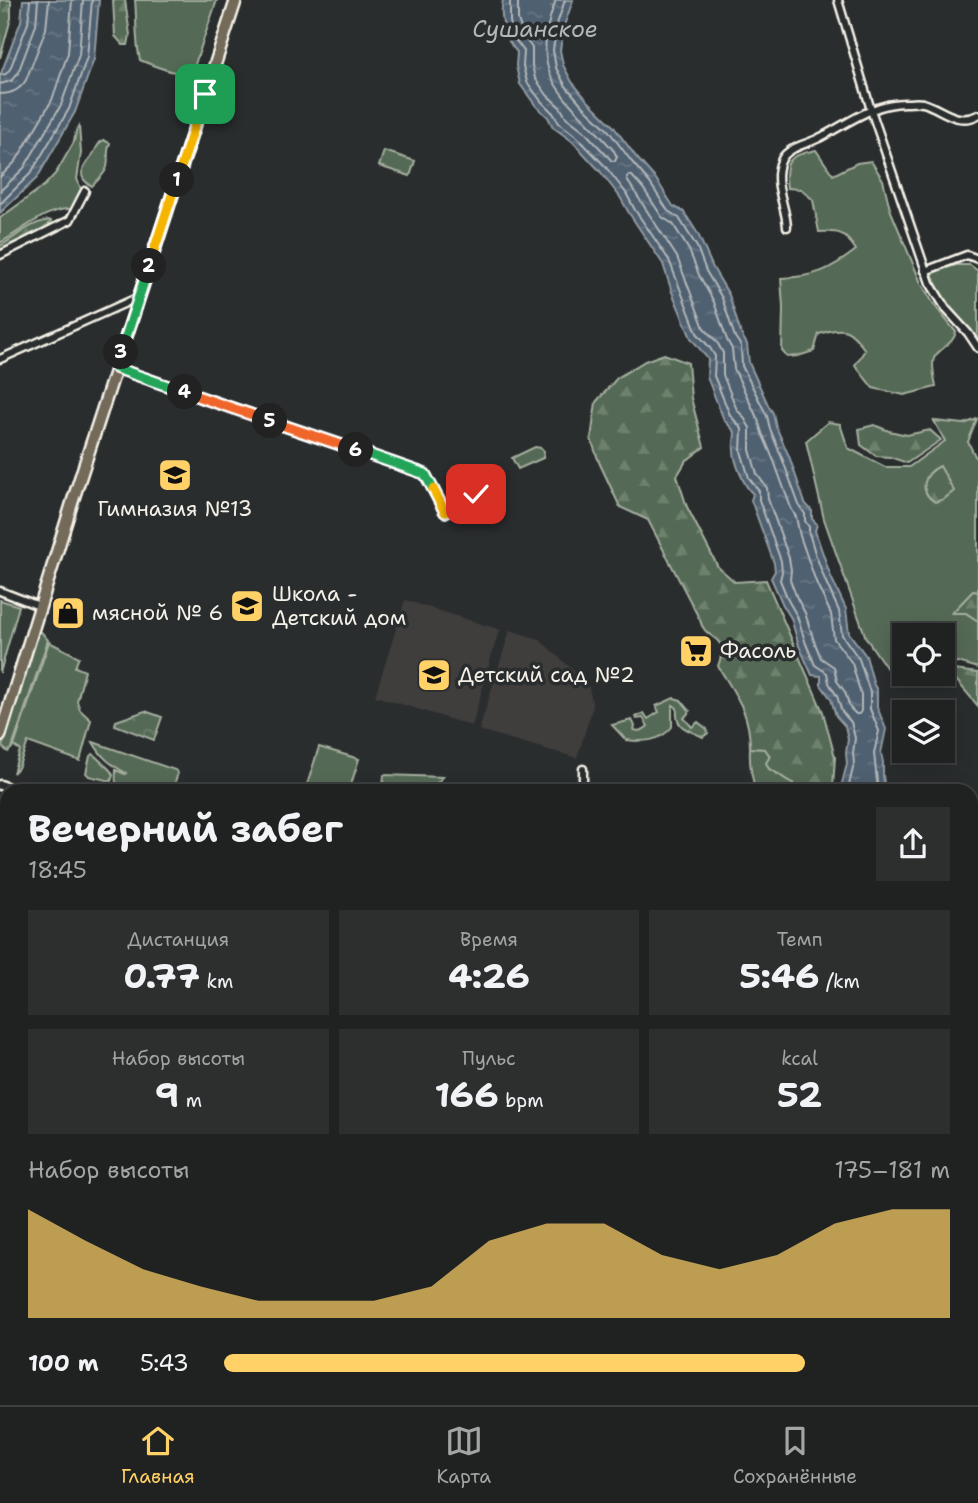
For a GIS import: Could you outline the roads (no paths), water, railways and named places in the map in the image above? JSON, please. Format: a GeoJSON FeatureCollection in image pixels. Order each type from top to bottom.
{"type":"FeatureCollection","features":[{"type":"Feature","properties":{"kind":"main road"},"geometry":{"type":"LineString","coordinates":[[0,736],[39,606],[236,0]]}},
{"type":"Feature","properties":{"kind":"street"},"geometry":{"type":"LineString","coordinates":[[838,0],[871,110],[925,271],[946,309],[978,348]]}},
{"type":"Feature","properties":{"kind":"street"},"geometry":{"type":"LineString","coordinates":[[787,227],[778,177],[782,158],[792,149],[816,140],[871,110],[897,103],[922,103],[956,118],[971,119],[978,115]]}},
{"type":"Feature","properties":{"kind":"street"},"geometry":{"type":"LineString","coordinates":[[0,255],[70,220],[85,191]]}},
{"type":"Feature","properties":{"kind":"street"},"geometry":{"type":"LineString","coordinates":[[925,271],[967,255],[978,259]]}},
{"type":"Feature","properties":{"kind":"street"},"geometry":{"type":"LineString","coordinates":[[0,359],[139,297]]}},
{"type":"Feature","properties":{"kind":"street"},"geometry":{"type":"LineString","coordinates":[[116,368],[425,474],[445,512],[476,494]]}},
{"type":"Feature","properties":{"kind":"street"},"geometry":{"type":"LineString","coordinates":[[0,591],[39,606]]}},
{"type":"Feature","properties":{"kind":"street"},"geometry":{"type":"LineString","coordinates":[[583,769],[583,784]]}},
{"type":"Feature","properties":{"kind":"water"},"geometry":{"type":"Polygon","coordinates":[[[23,0],[99,0],[94,59],[75,112],[37,178],[0,213],[0,76],[21,21],[23,0]]]}},
{"type":"Feature","properties":{"kind":"water","name":"Сушанское"},"geometry":{"type":"Polygon","coordinates":[[[503,0],[573,0],[564,26],[560,50],[563,65],[572,82],[613,126],[656,179],[673,206],[684,212],[729,295],[741,334],[747,344],[749,363],[773,413],[805,503],[812,511],[812,519],[817,524],[815,531],[831,577],[846,609],[849,633],[866,656],[877,690],[877,707],[886,729],[881,753],[884,784],[842,784],[847,764],[848,739],[845,726],[836,716],[831,699],[821,685],[821,676],[812,675],[799,646],[791,618],[771,578],[775,571],[774,563],[751,500],[753,494],[743,480],[736,461],[735,432],[724,420],[707,377],[708,359],[691,338],[663,264],[620,197],[572,141],[553,127],[548,117],[520,84],[516,66],[517,52],[506,35],[503,0]]]}},
{"type":"Feature","properties":{"kind":"place","name":"Гимназия №13"},"geometry":{"type":"Point","coordinates":[175,475]}},
{"type":"Feature","properties":{"kind":"place","name":"Школа - Детский дом"},"geometry":{"type":"Point","coordinates":[247,606]}},
{"type":"Feature","properties":{"kind":"place","name":"мясной № 6"},"geometry":{"type":"Point","coordinates":[68,613]}},
{"type":"Feature","properties":{"kind":"place","name":"Фасоль"},"geometry":{"type":"Point","coordinates":[696,651]}},
{"type":"Feature","properties":{"kind":"place","name":"Детский сад №2"},"geometry":{"type":"Point","coordinates":[434,675]}}]}
